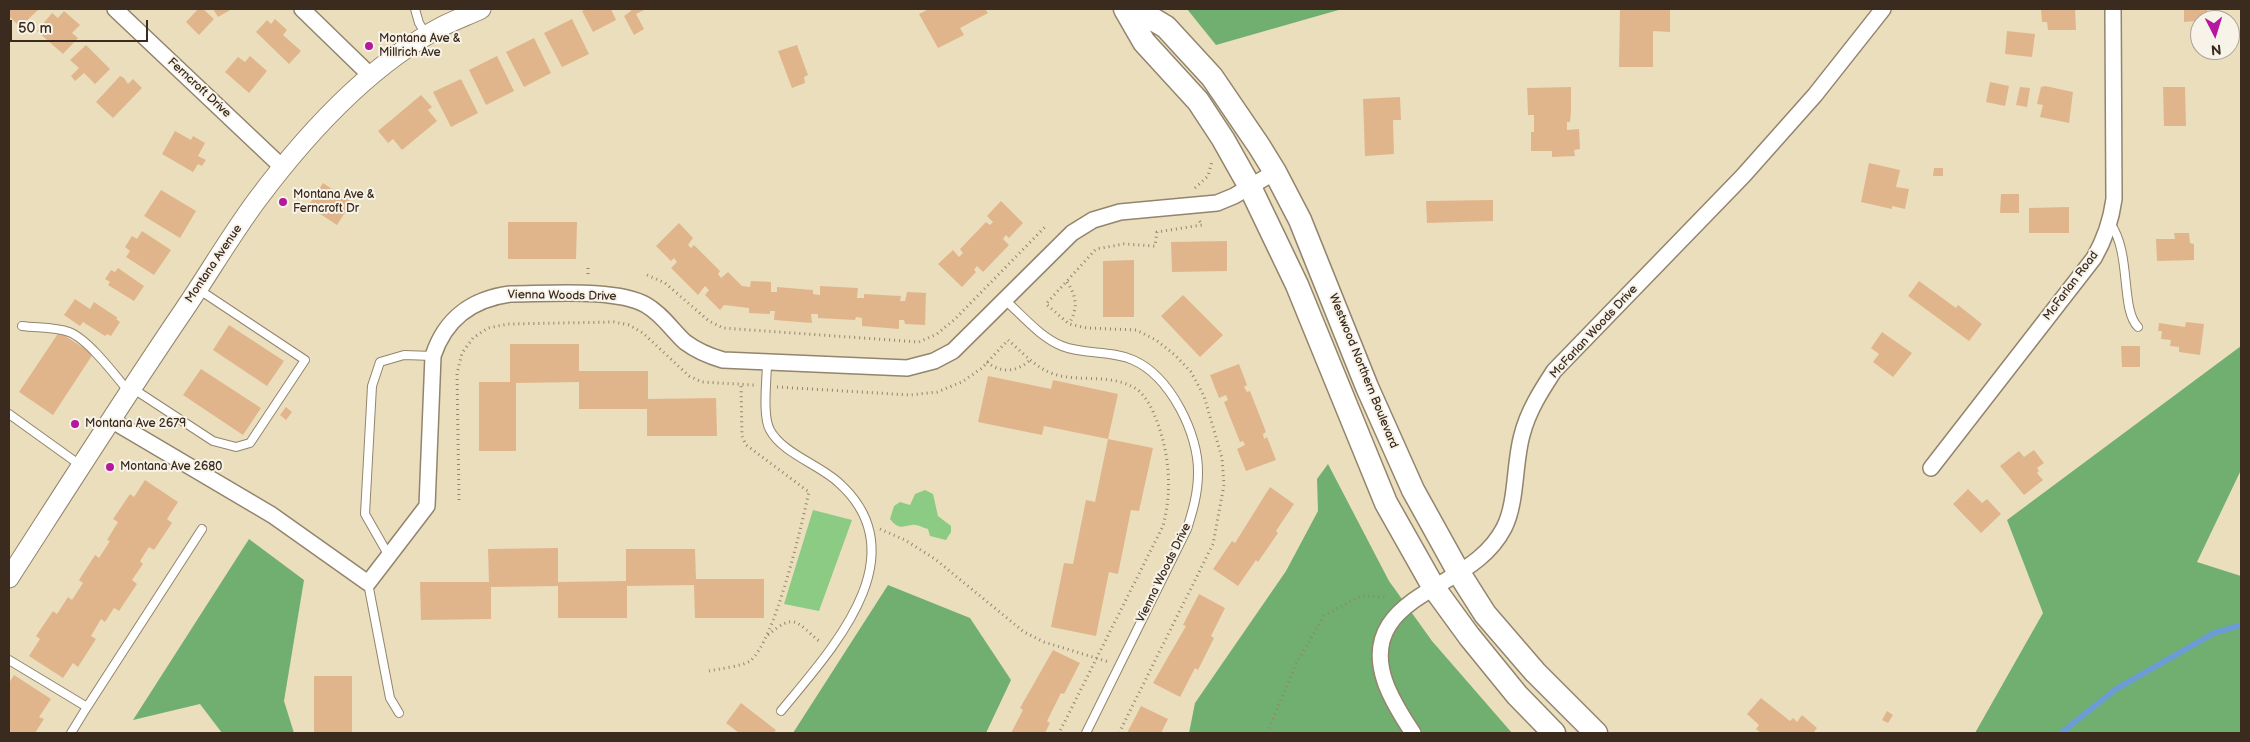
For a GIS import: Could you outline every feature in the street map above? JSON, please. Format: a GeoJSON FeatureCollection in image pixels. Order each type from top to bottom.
{"type":"FeatureCollection","features":[{"type":"Feature","properties":{"kind":"main road"},"geometry":{"type":"LineString","coordinates":[[1125,9],[1144,42],[1198,101],[1224,139],[1250,187],[1297,285],[1386,503],[1434,588],[1469,636],[1517,694],[1554,733]]}},
{"type":"Feature","properties":{"kind":"main road","name":"Westwood Northern Boulevard"},"geometry":{"type":"LineString","coordinates":[[1136,9],[1166,27],[1212,77],[1275,172],[1300,220],[1413,490],[1459,573],[1485,614],[1535,672],[1596,733]]}},
{"type":"Feature","properties":{"kind":"street","name":"Ferncroft Drive"},"geometry":{"type":"LineString","coordinates":[[115,9],[282,168]]}},
{"type":"Feature","properties":{"kind":"street"},"geometry":{"type":"LineString","coordinates":[[302,9],[371,76]]}},
{"type":"Feature","properties":{"kind":"street","name":"Montana Avenue"},"geometry":{"type":"LineString","coordinates":[[9,578],[130,390],[256,202],[282,168],[325,120],[371,76],[443,26],[481,9]]}},
{"type":"Feature","properties":{"kind":"street","name":"McFarlan Woods Drive"},"geometry":{"type":"LineString","coordinates":[[1413,733],[1382,676],[1380,648],[1388,626],[1400,612],[1459,573],[1494,546],[1505,526],[1522,435],[1535,401],[1554,371],[1743,176],[1815,95],[1883,9]]}},
{"type":"Feature","properties":{"kind":"street","name":"McFarlan Road"},"geometry":{"type":"LineString","coordinates":[[1931,468],[2094,258],[2104,240],[2110,223],[2114,200],[2114,9]]}},
{"type":"Feature","properties":{"kind":"street","name":"Vienna Woods Drive"},"geometry":{"type":"LineString","coordinates":[[368,584],[427,506],[433,356],[441,335],[458,315],[479,301],[510,294],[616,295],[646,305],[658,313],[685,341],[708,355],[733,361],[895,369],[918,366],[934,361],[953,351],[1006,301],[1072,233],[1093,220],[1120,212],[1217,202],[1234,196],[1275,172]]}},
{"type":"Feature","properties":{"kind":"street"},"geometry":{"type":"LineString","coordinates":[[111,420],[272,515],[368,584]]}},
{"type":"Feature","properties":{"kind":"lane"},"geometry":{"type":"LineString","coordinates":[[414,9],[419,23],[428,36]]}},
{"type":"Feature","properties":{"kind":"lane"},"geometry":{"type":"LineString","coordinates":[[2110,223],[2116,231],[2121,244],[2125,259],[2129,304],[2134,323],[2138,327]]}},
{"type":"Feature","properties":{"kind":"lane"},"geometry":{"type":"LineString","coordinates":[[22,326],[68,332],[80,339],[130,390],[213,441],[236,447],[250,443],[305,360],[198,289]]}},
{"type":"Feature","properties":{"kind":"lane","name":"Vienna Woods Drive"},"geometry":{"type":"LineString","coordinates":[[1006,301],[1044,336],[1062,346],[1132,360],[1148,369],[1164,382],[1188,426],[1195,445],[1198,473],[1196,501],[1187,529],[1086,733]]}},
{"type":"Feature","properties":{"kind":"lane"},"geometry":{"type":"LineString","coordinates":[[389,556],[365,514],[372,386],[380,362],[404,355],[433,356]]}},
{"type":"Feature","properties":{"kind":"lane"},"geometry":{"type":"LineString","coordinates":[[767,362],[767,418],[769,429],[779,442],[836,480],[848,492],[869,524],[872,554],[864,592],[854,613],[830,650],[781,711]]}},
{"type":"Feature","properties":{"kind":"lane"},"geometry":{"type":"LineString","coordinates":[[9,414],[81,466]]}},
{"type":"Feature","properties":{"kind":"lane"},"geometry":{"type":"LineString","coordinates":[[71,733],[202,529]]}},
{"type":"Feature","properties":{"kind":"lane"},"geometry":{"type":"LineString","coordinates":[[368,584],[390,698],[399,713]]}},
{"type":"Feature","properties":{"kind":"lane"},"geometry":{"type":"LineString","coordinates":[[9,660],[87,707]]}},
{"type":"Feature","properties":{"kind":"path"},"geometry":{"type":"LineString","coordinates":[[1119,733],[1213,544],[1224,485],[1222,458],[1204,396],[1191,372],[1175,354],[1156,340],[1136,330],[1086,328],[1069,324],[1046,304],[1096,249],[1124,244],[1155,246],[1158,232],[1202,225],[1192,206],[1194,188],[1208,176],[1212,160]]}},
{"type":"Feature","properties":{"kind":"path"},"geometry":{"type":"LineString","coordinates":[[647,275],[665,283],[709,322],[724,328],[918,342],[937,334],[955,319],[1046,226]]}},
{"type":"Feature","properties":{"kind":"path"},"geometry":{"type":"LineString","coordinates":[[1067,282],[1076,300],[1074,314],[1069,324]]}},
{"type":"Feature","properties":{"kind":"path"},"geometry":{"type":"LineString","coordinates":[[459,500],[457,374],[462,353],[473,338],[488,328],[508,324],[614,322],[629,325],[643,333],[689,376],[702,382],[910,394],[937,392],[962,382],[987,362],[1008,340],[1030,359],[1051,373],[1117,380],[1136,388],[1150,404],[1163,436],[1169,471],[1168,510],[1163,526],[1059,733]]}},
{"type":"Feature","properties":{"kind":"path"},"geometry":{"type":"LineString","coordinates":[[987,362],[992,367],[1013,370],[1023,366],[1030,359]]}},
{"type":"Feature","properties":{"kind":"path"},"geometry":{"type":"LineString","coordinates":[[741,385],[742,436],[746,445],[809,492],[798,538],[768,636]]}},
{"type":"Feature","properties":{"kind":"path"},"geometry":{"type":"LineString","coordinates":[[869,524],[904,540],[935,559],[1024,632],[1044,642],[1119,665]]}},
{"type":"Feature","properties":{"kind":"path"},"geometry":{"type":"LineString","coordinates":[[1267,733],[1296,664],[1324,616],[1360,596],[1388,597]]}},
{"type":"Feature","properties":{"kind":"path"},"geometry":{"type":"LineString","coordinates":[[709,672],[749,661],[768,636],[781,624],[789,620],[795,621],[830,650]]}},
{"type":"Feature","properties":{"kind":"green space"},"geometry":{"type":"Polygon","coordinates":[[[1187,9],[1342,9],[1216,45],[1187,9]]]}},
{"type":"Feature","properties":{"kind":"green space"},"geometry":{"type":"Polygon","coordinates":[[[2241,346],[2241,470],[2197,562],[2241,576],[2241,733],[1975,733],[2043,613],[2007,520],[2241,346]]]}},
{"type":"Feature","properties":{"kind":"green space"},"geometry":{"type":"Polygon","coordinates":[[[1328,464],[1389,581],[1432,641],[1512,733],[1189,733],[1195,703],[1286,571],[1318,511],[1317,479],[1328,464]]]}},
{"type":"Feature","properties":{"kind":"green space"},"geometry":{"type":"Polygon","coordinates":[[[925,490],[933,494],[938,516],[951,526],[951,532],[946,540],[930,536],[928,529],[914,525],[900,526],[890,519],[894,506],[900,502],[910,505],[915,494],[925,490]]]}},
{"type":"Feature","properties":{"kind":"green space"},"geometry":{"type":"Polygon","coordinates":[[[813,510],[852,520],[819,611],[784,604],[813,510]]]}},
{"type":"Feature","properties":{"kind":"green space"},"geometry":{"type":"Polygon","coordinates":[[[249,539],[304,580],[284,701],[294,733],[222,733],[200,704],[133,720],[249,539]]]}},
{"type":"Feature","properties":{"kind":"green space"},"geometry":{"type":"Polygon","coordinates":[[[888,585],[970,618],[1011,680],[986,733],[793,733],[888,585]]]}},
{"type":"Feature","properties":{"kind":"building"},"geometry":{"type":"Polygon","coordinates":[[[9,9],[39,9],[20,27],[9,16],[9,9]]]}},
{"type":"Feature","properties":{"kind":"building"},"geometry":{"type":"Polygon","coordinates":[[[198,9],[203,9],[214,19],[199,35],[186,22],[198,9]]]}},
{"type":"Feature","properties":{"kind":"building"},"geometry":{"type":"Polygon","coordinates":[[[213,9],[232,9],[218,17],[213,9]]]}},
{"type":"Feature","properties":{"kind":"building"},"geometry":{"type":"Polygon","coordinates":[[[586,9],[611,9],[616,20],[593,32],[582,11],[586,9]]]}},
{"type":"Feature","properties":{"kind":"building"},"geometry":{"type":"Polygon","coordinates":[[[630,9],[646,9],[636,14],[644,29],[634,35],[624,16],[631,11],[630,9]]]}},
{"type":"Feature","properties":{"kind":"building"},"geometry":{"type":"Polygon","coordinates":[[[929,9],[985,9],[988,13],[960,28],[964,35],[938,48],[919,14],[929,9]]]}},
{"type":"Feature","properties":{"kind":"building"},"geometry":{"type":"Polygon","coordinates":[[[1620,9],[1670,9],[1670,32],[1653,31],[1653,67],[1619,67],[1620,9]]]}},
{"type":"Feature","properties":{"kind":"building"},"geometry":{"type":"Polygon","coordinates":[[[2041,9],[2075,9],[2076,30],[2048,30],[2047,22],[2042,22],[2041,9]]]}},
{"type":"Feature","properties":{"kind":"building"},"geometry":{"type":"Polygon","coordinates":[[[2184,9],[2207,9],[2190,10],[2190,22],[2184,22],[2184,9]]]}},
{"type":"Feature","properties":{"kind":"building"},"geometry":{"type":"Polygon","coordinates":[[[64,11],[80,25],[72,33],[78,38],[63,54],[37,31],[52,13],[58,18],[64,11]]]}},
{"type":"Feature","properties":{"kind":"building"},"geometry":{"type":"Polygon","coordinates":[[[275,19],[287,30],[283,35],[301,51],[289,64],[256,32],[267,20],[271,24],[275,19]]]}},
{"type":"Feature","properties":{"kind":"building"},"geometry":{"type":"Polygon","coordinates":[[[572,19],[589,54],[562,67],[544,33],[572,19]]]}},
{"type":"Feature","properties":{"kind":"building"},"geometry":{"type":"Polygon","coordinates":[[[2007,31],[2035,34],[2032,57],[2005,54],[2007,31]]]}},
{"type":"Feature","properties":{"kind":"building"},"geometry":{"type":"Polygon","coordinates":[[[534,38],[551,73],[524,87],[506,52],[534,38]]]}},
{"type":"Feature","properties":{"kind":"building"},"geometry":{"type":"Polygon","coordinates":[[[86,45],[110,69],[95,84],[84,73],[75,81],[71,76],[79,68],[70,60],[86,45]]]}},
{"type":"Feature","properties":{"kind":"building"},"geometry":{"type":"Polygon","coordinates":[[[797,45],[808,75],[804,77],[805,83],[792,88],[778,51],[797,45]]]}},
{"type":"Feature","properties":{"kind":"building"},"geometry":{"type":"Polygon","coordinates":[[[250,56],[267,71],[249,93],[225,72],[238,57],[245,62],[250,56]]]}},
{"type":"Feature","properties":{"kind":"building"},"geometry":{"type":"Polygon","coordinates":[[[497,56],[514,91],[486,105],[469,70],[497,56]]]}},
{"type":"Feature","properties":{"kind":"building"},"geometry":{"type":"Polygon","coordinates":[[[120,76],[128,84],[133,79],[142,88],[113,118],[96,102],[120,76]]]}},
{"type":"Feature","properties":{"kind":"building"},"geometry":{"type":"Polygon","coordinates":[[[461,79],[478,113],[451,127],[433,92],[461,79]]]}},
{"type":"Feature","properties":{"kind":"building"},"geometry":{"type":"Polygon","coordinates":[[[1990,82],[2009,86],[2005,106],[1986,102],[1990,82]]]}},
{"type":"Feature","properties":{"kind":"building"},"geometry":{"type":"Polygon","coordinates":[[[2045,86],[2073,92],[2069,123],[2040,117],[2043,105],[2037,104],[2041,87],[2045,86]]]}},
{"type":"Feature","properties":{"kind":"building"},"geometry":{"type":"Polygon","coordinates":[[[1571,87],[1570,122],[1567,122],[1567,130],[1579,129],[1580,149],[1574,150],[1575,156],[1552,157],[1552,151],[1531,151],[1531,132],[1534,132],[1534,115],[1528,115],[1527,88],[1571,87]]]}},
{"type":"Feature","properties":{"kind":"building"},"geometry":{"type":"Polygon","coordinates":[[[2020,87],[2030,88],[2027,107],[2016,105],[2020,87]]]}},
{"type":"Feature","properties":{"kind":"building"},"geometry":{"type":"Polygon","coordinates":[[[2163,87],[2185,87],[2186,126],[2164,126],[2163,87]]]}},
{"type":"Feature","properties":{"kind":"building"},"geometry":{"type":"Polygon","coordinates":[[[421,95],[432,107],[428,110],[437,121],[402,150],[393,139],[388,143],[378,131],[421,95]]]}},
{"type":"Feature","properties":{"kind":"building"},"geometry":{"type":"Polygon","coordinates":[[[1400,97],[1401,120],[1393,120],[1394,154],[1365,156],[1363,99],[1400,97]]]}},
{"type":"Feature","properties":{"kind":"building"},"geometry":{"type":"Polygon","coordinates":[[[175,131],[191,140],[193,136],[205,143],[198,156],[206,160],[202,166],[198,164],[193,172],[162,154],[175,131]]]}},
{"type":"Feature","properties":{"kind":"building"},"geometry":{"type":"Polygon","coordinates":[[[1869,163],[1900,170],[1896,187],[1909,189],[1905,209],[1892,206],[1892,209],[1861,202],[1869,163]]]}},
{"type":"Feature","properties":{"kind":"building"},"geometry":{"type":"Polygon","coordinates":[[[1934,168],[1943,168],[1943,176],[1933,176],[1934,168]]]}},
{"type":"Feature","properties":{"kind":"building"},"geometry":{"type":"Polygon","coordinates":[[[323,183],[356,205],[350,214],[346,211],[337,225],[308,206],[323,183]]]}},
{"type":"Feature","properties":{"kind":"building"},"geometry":{"type":"Polygon","coordinates":[[[161,190],[196,211],[180,238],[144,216],[161,190]]]}},
{"type":"Feature","properties":{"kind":"building"},"geometry":{"type":"Polygon","coordinates":[[[2001,194],[2019,194],[2019,213],[2000,213],[2001,194]]]}},
{"type":"Feature","properties":{"kind":"building"},"geometry":{"type":"Polygon","coordinates":[[[1493,200],[1493,221],[1427,223],[1426,201],[1493,200]]]}},
{"type":"Feature","properties":{"kind":"building"},"geometry":{"type":"Polygon","coordinates":[[[1001,201],[1023,223],[1009,238],[1006,235],[1003,239],[1009,245],[983,272],[977,266],[974,270],[976,272],[962,287],[938,264],[953,250],[959,257],[963,253],[960,249],[986,222],[990,225],[993,222],[987,216],[1001,201]]]}},
{"type":"Feature","properties":{"kind":"building"},"geometry":{"type":"Polygon","coordinates":[[[2069,207],[2069,233],[2029,233],[2029,208],[2069,207]]]}},
{"type":"Feature","properties":{"kind":"building"},"geometry":{"type":"Polygon","coordinates":[[[508,222],[577,222],[576,259],[508,259],[508,222]]]}},
{"type":"Feature","properties":{"kind":"building"},"geometry":{"type":"Polygon","coordinates":[[[679,223],[693,238],[688,245],[691,248],[694,245],[720,271],[718,274],[721,278],[728,272],[742,286],[750,287],[751,281],[771,282],[771,292],[777,292],[777,287],[813,290],[813,294],[820,295],[820,286],[858,288],[857,298],[864,298],[864,294],[901,296],[900,301],[905,301],[907,292],[926,293],[925,325],[905,324],[904,320],[899,320],[899,329],[862,326],[862,318],[856,317],[855,320],[818,318],[818,314],[811,314],[812,323],[774,320],[775,311],[770,311],[770,314],[749,313],[749,308],[724,305],[720,310],[705,295],[709,290],[705,286],[698,295],[671,268],[677,262],[674,258],[671,261],[656,246],[679,223]]]}},
{"type":"Feature","properties":{"kind":"building"},"geometry":{"type":"Polygon","coordinates":[[[142,231],[171,250],[154,275],[126,257],[130,251],[125,247],[132,236],[137,239],[142,231]]]}},
{"type":"Feature","properties":{"kind":"building"},"geometry":{"type":"Polygon","coordinates":[[[2174,233],[2189,233],[2190,243],[2194,244],[2194,260],[2157,261],[2156,239],[2175,239],[2174,233]]]}},
{"type":"Feature","properties":{"kind":"building"},"geometry":{"type":"Polygon","coordinates":[[[1227,241],[1227,271],[1172,272],[1171,242],[1227,241]]]}},
{"type":"Feature","properties":{"kind":"building"},"geometry":{"type":"Polygon","coordinates":[[[1134,260],[1134,317],[1103,317],[1103,261],[1134,260]]]}},
{"type":"Feature","properties":{"kind":"building"},"geometry":{"type":"Polygon","coordinates":[[[118,268],[144,286],[134,301],[108,285],[110,282],[105,279],[111,270],[115,272],[118,268]]]}},
{"type":"Feature","properties":{"kind":"building"},"geometry":{"type":"Polygon","coordinates":[[[1919,281],[1956,308],[1958,305],[1982,324],[1969,341],[1908,296],[1919,281]]]}},
{"type":"Feature","properties":{"kind":"building"},"geometry":{"type":"Polygon","coordinates":[[[1183,295],[1223,335],[1200,357],[1161,316],[1183,295]]]}},
{"type":"Feature","properties":{"kind":"building"},"geometry":{"type":"Polygon","coordinates":[[[75,299],[90,309],[94,302],[118,318],[116,319],[120,322],[111,336],[107,334],[105,336],[83,322],[80,326],[64,315],[75,299]]]}},
{"type":"Feature","properties":{"kind":"building"},"geometry":{"type":"Polygon","coordinates":[[[2186,322],[2204,324],[2200,355],[2179,352],[2179,347],[2170,346],[2171,340],[2161,339],[2162,331],[2158,331],[2159,323],[2185,327],[2186,322]]]}},
{"type":"Feature","properties":{"kind":"building"},"geometry":{"type":"Polygon","coordinates":[[[229,325],[284,361],[267,386],[213,350],[229,325]]]}},
{"type":"Feature","properties":{"kind":"building"},"geometry":{"type":"Polygon","coordinates":[[[59,332],[93,354],[53,415],[19,392],[59,332]]]}},
{"type":"Feature","properties":{"kind":"building"},"geometry":{"type":"Polygon","coordinates":[[[1882,332],[1912,353],[1893,377],[1873,362],[1879,354],[1871,348],[1882,332]]]}},
{"type":"Feature","properties":{"kind":"building"},"geometry":{"type":"Polygon","coordinates":[[[510,344],[579,344],[579,371],[648,371],[648,399],[716,398],[717,436],[647,436],[647,409],[579,409],[579,382],[516,383],[516,451],[479,451],[479,382],[510,382],[510,344]]]}},
{"type":"Feature","properties":{"kind":"building"},"geometry":{"type":"Polygon","coordinates":[[[2121,346],[2140,346],[2140,367],[2122,367],[2121,346]]]}},
{"type":"Feature","properties":{"kind":"building"},"geometry":{"type":"Polygon","coordinates":[[[1239,364],[1247,385],[1244,387],[1247,392],[1250,391],[1266,432],[1263,434],[1264,439],[1267,437],[1276,460],[1246,471],[1237,449],[1245,445],[1243,441],[1240,442],[1224,402],[1228,400],[1226,395],[1219,398],[1210,375],[1239,364]]]}},
{"type":"Feature","properties":{"kind":"building"},"geometry":{"type":"Polygon","coordinates":[[[201,369],[261,408],[243,435],[183,395],[201,369]]]}},
{"type":"Feature","properties":{"kind":"building"},"geometry":{"type":"Polygon","coordinates":[[[988,376],[1051,389],[1053,380],[1118,394],[1108,439],[1044,426],[1042,435],[978,422],[988,376]]]}},
{"type":"Feature","properties":{"kind":"building"},"geometry":{"type":"Polygon","coordinates":[[[286,407],[292,412],[286,420],[280,415],[286,407]]]}},
{"type":"Feature","properties":{"kind":"building"},"geometry":{"type":"Polygon","coordinates":[[[1108,439],[1153,448],[1139,511],[1131,510],[1118,574],[1109,572],[1096,636],[1051,627],[1064,563],[1073,564],[1086,500],[1095,502],[1108,439]]]}},
{"type":"Feature","properties":{"kind":"building"},"geometry":{"type":"Polygon","coordinates":[[[2034,450],[2044,463],[2037,468],[2039,471],[2037,473],[2043,480],[2024,495],[2000,466],[2019,451],[2024,457],[2034,450]]]}},
{"type":"Feature","properties":{"kind":"building"},"geometry":{"type":"Polygon","coordinates":[[[145,480],[178,502],[167,519],[172,523],[154,550],[149,547],[140,561],[143,564],[132,580],[137,584],[119,611],[114,608],[105,622],[101,619],[91,636],[96,639],[78,667],[73,663],[63,678],[29,656],[40,639],[36,636],[53,611],[57,614],[68,597],[72,600],[83,583],[79,580],[95,555],[99,558],[110,541],[107,540],[118,522],[113,519],[130,494],[134,497],[145,480]]]}},
{"type":"Feature","properties":{"kind":"building"},"geometry":{"type":"Polygon","coordinates":[[[1270,487],[1294,504],[1276,531],[1278,533],[1258,562],[1256,560],[1238,586],[1213,569],[1232,541],[1235,543],[1270,487]]]}},
{"type":"Feature","properties":{"kind":"building"},"geometry":{"type":"Polygon","coordinates":[[[1968,489],[1982,503],[1987,499],[2001,514],[1981,533],[1953,504],[1968,489]]]}},
{"type":"Feature","properties":{"kind":"building"},"geometry":{"type":"Polygon","coordinates":[[[558,548],[558,582],[626,581],[626,549],[695,549],[696,579],[764,579],[764,618],[695,618],[694,585],[627,586],[627,618],[558,618],[558,586],[491,587],[491,619],[421,620],[420,582],[489,582],[488,549],[558,548]]]}},
{"type":"Feature","properties":{"kind":"building"},"geometry":{"type":"Polygon","coordinates":[[[1199,594],[1225,608],[1211,636],[1214,638],[1198,670],[1195,668],[1180,697],[1153,683],[1186,626],[1183,625],[1199,594]]]}},
{"type":"Feature","properties":{"kind":"building"},"geometry":{"type":"Polygon","coordinates":[[[1053,650],[1080,663],[1064,694],[1061,693],[1047,721],[1050,723],[1045,733],[1011,733],[1023,710],[1020,708],[1053,650]]]}},
{"type":"Feature","properties":{"kind":"building"},"geometry":{"type":"Polygon","coordinates":[[[14,675],[51,699],[39,717],[44,719],[35,733],[9,733],[9,683],[14,675]]]}},
{"type":"Feature","properties":{"kind":"building"},"geometry":{"type":"Polygon","coordinates":[[[314,676],[352,676],[352,733],[314,733],[314,676]]]}},
{"type":"Feature","properties":{"kind":"building"},"geometry":{"type":"Polygon","coordinates":[[[1761,698],[1790,721],[1793,718],[1797,722],[1802,715],[1817,728],[1813,733],[1761,733],[1756,729],[1759,725],[1747,714],[1761,698]]]}},
{"type":"Feature","properties":{"kind":"building"},"geometry":{"type":"Polygon","coordinates":[[[741,703],[776,730],[773,733],[739,733],[726,723],[741,703]]]}},
{"type":"Feature","properties":{"kind":"building"},"geometry":{"type":"Polygon","coordinates":[[[1141,706],[1168,719],[1161,733],[1127,733],[1141,706]]]}},
{"type":"Feature","properties":{"kind":"building"},"geometry":{"type":"Polygon","coordinates":[[[1887,711],[1893,715],[1888,723],[1882,720],[1887,711]]]}},
{"type":"Feature","properties":{"kind":"waterway"},"geometry":{"type":"LineString","coordinates":[[2061,733],[2116,689],[2214,633],[2241,625]]}},
{"type":"Feature","properties":{"kind":"place","name":"Montana Ave & Millrich Ave"},"geometry":{"type":"Point","coordinates":[369,46]}},
{"type":"Feature","properties":{"kind":"place","name":"Montana Ave & Ferncroft Dr"},"geometry":{"type":"Point","coordinates":[283,202]}},
{"type":"Feature","properties":{"kind":"place","name":"Montana Ave 2679"},"geometry":{"type":"Point","coordinates":[75,424]}},
{"type":"Feature","properties":{"kind":"place","name":"Montana Ave 2680"},"geometry":{"type":"Point","coordinates":[110,467]}}]}
